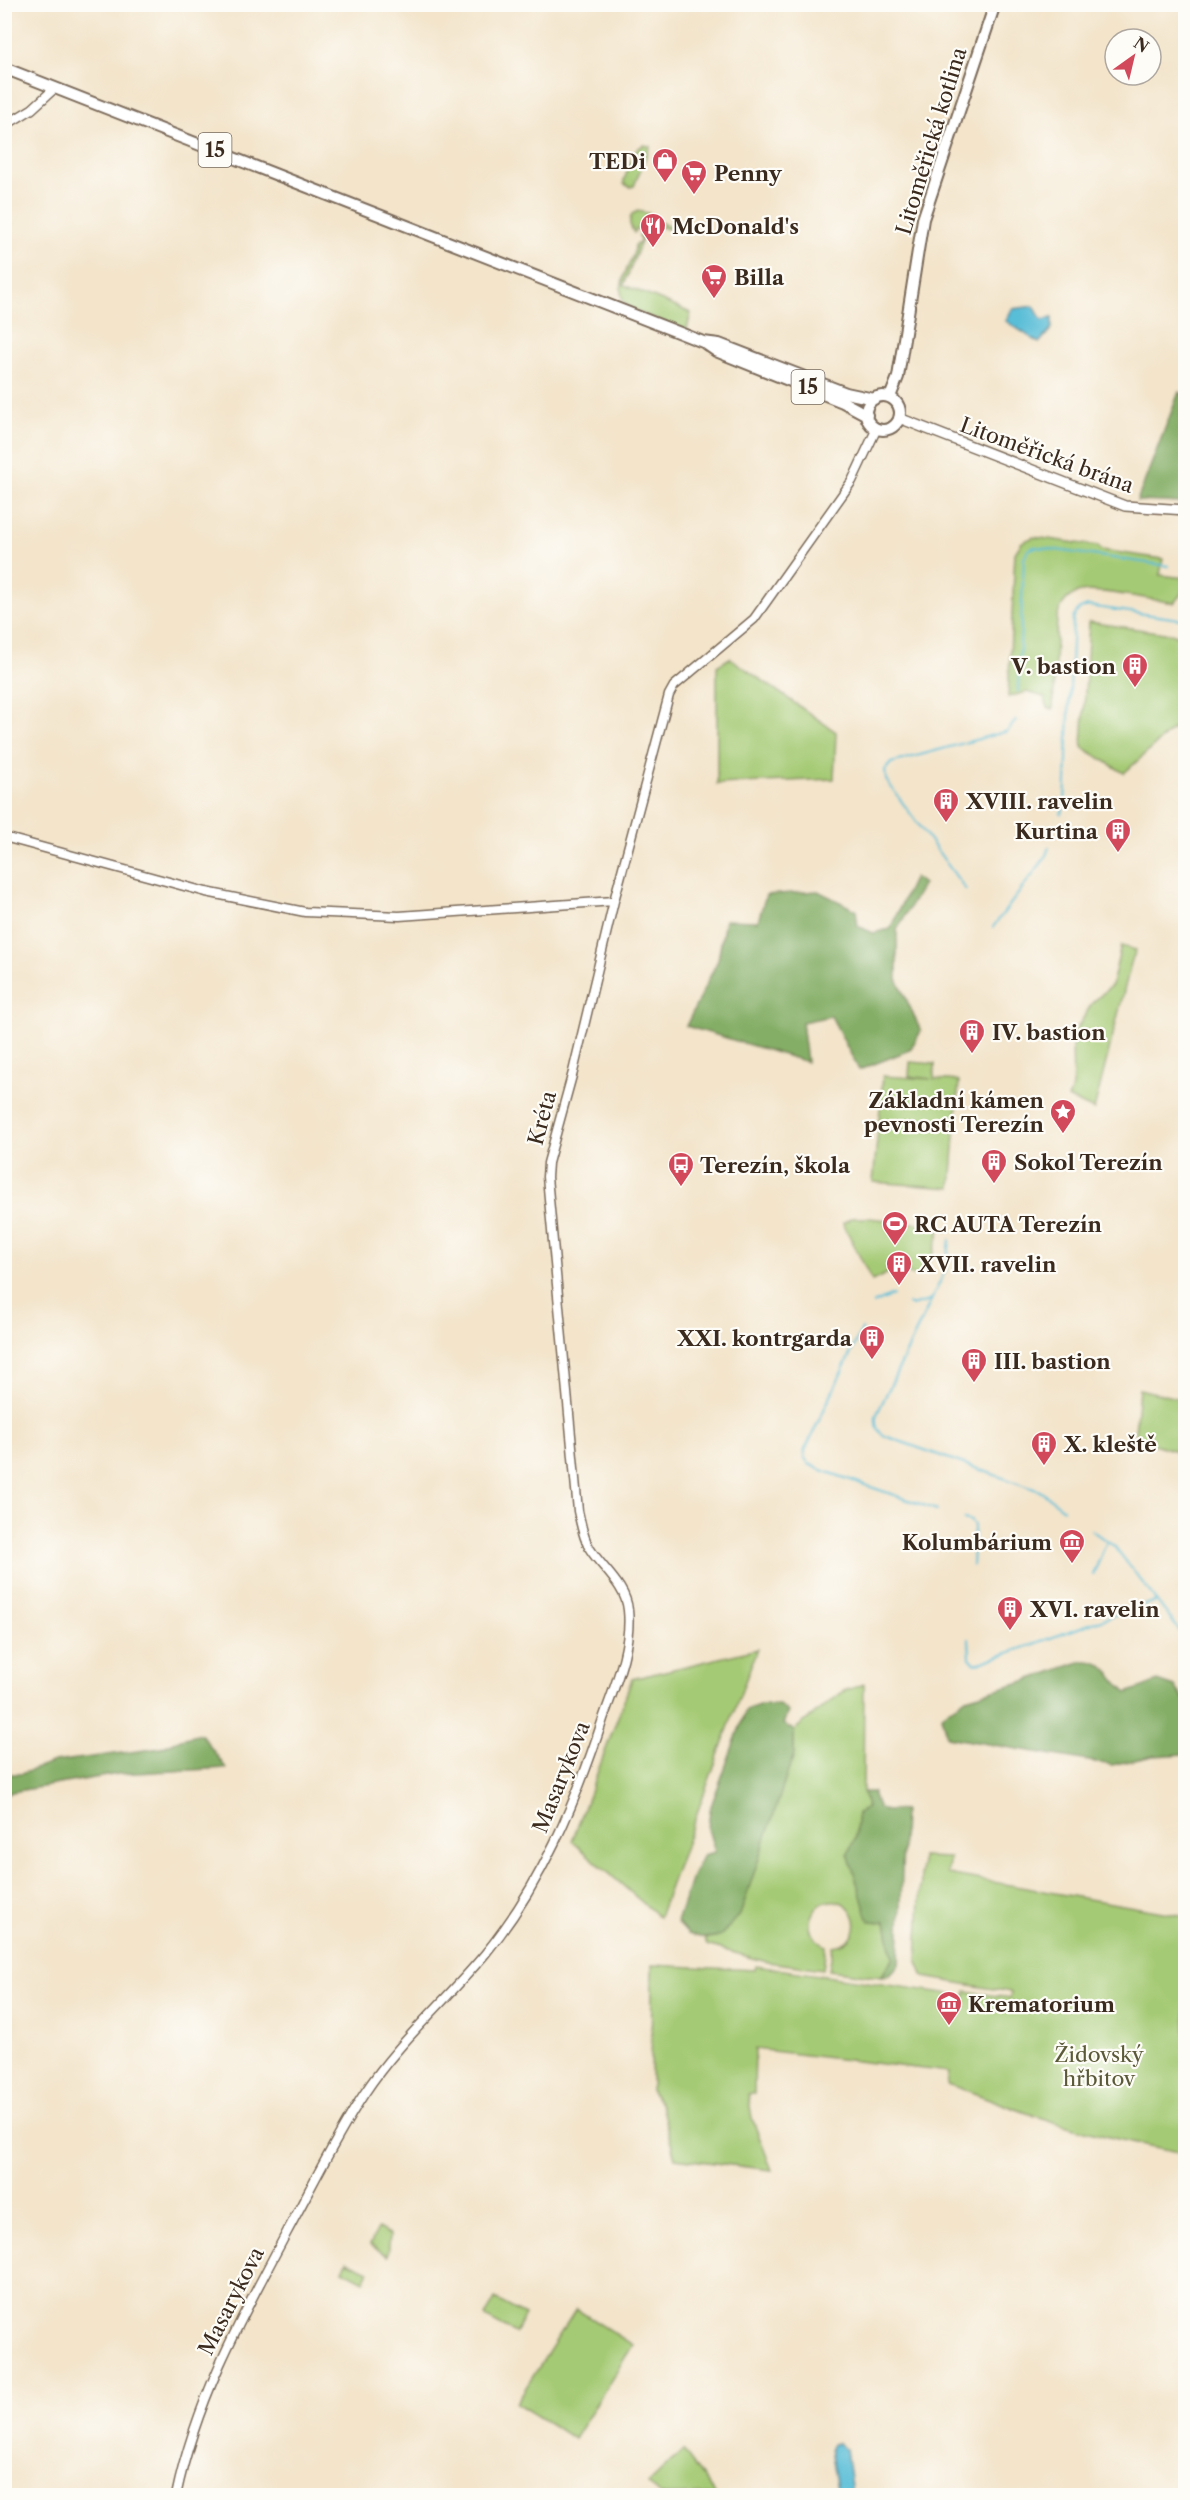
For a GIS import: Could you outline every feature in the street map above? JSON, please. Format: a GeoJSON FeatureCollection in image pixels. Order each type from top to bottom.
{"type":"FeatureCollection","features":[{"type":"Feature","properties":{"kind":"main road","name":"Litoměřická kotlina"},"geometry":{"type":"LineString","coordinates":[[890,398],[898,377],[923,219],[995,4]]}},
{"type":"Feature","properties":{"kind":"main road","name":"15"},"geometry":{"type":"LineString","coordinates":[[4,68],[703,342],[716,351],[843,402],[867,415],[870,423],[877,428]]}},
{"type":"Feature","properties":{"kind":"main road","name":"15"},"geometry":{"type":"LineString","coordinates":[[703,342],[719,344],[846,393],[874,399],[885,396],[890,398]]}},
{"type":"Feature","properties":{"kind":"main road"},"geometry":{"type":"LineString","coordinates":[[877,428],[888,429],[899,418],[897,404],[890,398]]}},
{"type":"Feature","properties":{"kind":"main road"},"geometry":{"type":"LineString","coordinates":[[867,415],[868,406],[874,399]]}},
{"type":"Feature","properties":{"kind":"main road","name":"Litoměřická brána"},"geometry":{"type":"LineString","coordinates":[[899,418],[1119,504],[1138,508],[1185,510]]}},
{"type":"Feature","properties":{"kind":"street"},"geometry":{"type":"LineString","coordinates":[[4,126],[32,109],[55,88]]}},
{"type":"Feature","properties":{"kind":"street","name":"Kréta"},"geometry":{"type":"LineString","coordinates":[[628,1607],[614,1580],[588,1546],[578,1511],[547,1177],[548,1163],[669,694],[674,686],[754,619],[852,481],[877,428]]}},
{"type":"Feature","properties":{"kind":"street"},"geometry":{"type":"LineString","coordinates":[[4,837],[206,892],[305,912],[399,916],[614,901]]}},
{"type":"Feature","properties":{"kind":"street","name":"Masarykova"},"geometry":{"type":"LineString","coordinates":[[176,2496],[185,2453],[213,2376],[341,2132],[389,2058],[491,1946],[530,1891],[561,1830],[583,1777],[623,1659],[628,1607]]}},
{"type":"Feature","properties":{"kind":"green space"},"geometry":{"type":"Polygon","coordinates":[[[643,145],[650,146],[634,186],[630,187],[624,184],[624,180],[635,151],[643,145]]]}},
{"type":"Feature","properties":{"kind":"green space"},"geometry":{"type":"Polygon","coordinates":[[[638,211],[652,214],[651,219],[669,226],[668,229],[653,224],[647,226],[644,231],[636,229],[634,233],[630,219],[632,214],[638,211]]]}},
{"type":"Feature","properties":{"kind":"green space"},"geometry":{"type":"Polygon","coordinates":[[[644,234],[624,285],[691,313],[687,329],[642,314],[623,300],[621,291],[624,276],[635,245],[640,243],[639,235],[644,234]]]}},
{"type":"Feature","properties":{"kind":"green space"},"geometry":{"type":"Polygon","coordinates":[[[1179,392],[1185,395],[1185,503],[1137,501],[1179,392]]]}},
{"type":"Feature","properties":{"kind":"green space"},"geometry":{"type":"Polygon","coordinates":[[[1034,537],[1098,546],[1102,550],[1163,559],[1160,575],[1185,578],[1185,589],[1174,603],[1089,591],[1076,593],[1068,598],[1062,605],[1057,618],[1053,709],[1048,708],[1044,697],[1027,692],[1008,697],[1015,553],[1022,542],[1034,537]]]}},
{"type":"Feature","properties":{"kind":"green space","name":"V. bastion"},"geometry":{"type":"Polygon","coordinates":[[[1089,622],[1185,636],[1185,718],[1124,773],[1082,747],[1089,622]]]}},
{"type":"Feature","properties":{"kind":"green space"},"geometry":{"type":"Polygon","coordinates":[[[730,658],[836,732],[834,779],[717,784],[717,666],[730,658]]]}},
{"type":"Feature","properties":{"kind":"green space"},"geometry":{"type":"Polygon","coordinates":[[[914,877],[923,884],[897,930],[897,979],[921,1031],[910,1050],[859,1070],[831,1016],[802,1022],[807,1062],[686,1026],[718,960],[725,920],[758,921],[766,895],[818,891],[856,910],[858,926],[873,933],[890,929],[914,877]]]}},
{"type":"Feature","properties":{"kind":"green space"},"geometry":{"type":"Polygon","coordinates":[[[1121,946],[1136,950],[1094,1110],[1068,1098],[1073,1086],[1072,1037],[1092,1003],[1112,985],[1121,946]]]}},
{"type":"Feature","properties":{"kind":"green space"},"geometry":{"type":"Polygon","coordinates":[[[910,1062],[935,1064],[934,1079],[959,1081],[951,1188],[873,1182],[883,1076],[931,1079],[909,1076],[910,1062]]]}},
{"type":"Feature","properties":{"kind":"green space","name":"RC AUTA Terezín"},"geometry":{"type":"Polygon","coordinates":[[[851,1218],[941,1226],[932,1257],[924,1272],[918,1275],[910,1274],[900,1267],[872,1281],[843,1223],[851,1218]]]}},
{"type":"Feature","properties":{"kind":"green space"},"geometry":{"type":"Polygon","coordinates":[[[1139,1389],[1185,1400],[1185,1454],[1141,1440],[1135,1432],[1139,1389]]]}},
{"type":"Feature","properties":{"kind":"green space"},"geometry":{"type":"Polygon","coordinates":[[[757,1649],[659,1917],[572,1841],[632,1679],[757,1649]]]}},
{"type":"Feature","properties":{"kind":"green space"},"geometry":{"type":"Polygon","coordinates":[[[1083,1661],[1104,1667],[1127,1693],[1158,1681],[1175,1687],[1185,1700],[1185,1754],[1153,1756],[1112,1765],[947,1737],[941,1716],[966,1698],[1083,1661]]]}},
{"type":"Feature","properties":{"kind":"green space"},"geometry":{"type":"Polygon","coordinates":[[[864,1684],[863,1792],[867,1807],[858,1813],[855,1838],[848,1853],[870,1921],[886,1922],[893,1958],[881,1977],[829,1970],[833,1946],[846,1942],[853,1934],[856,1924],[854,1915],[848,1907],[839,1902],[829,1901],[817,1907],[810,1923],[816,1939],[826,1946],[823,1969],[767,1962],[707,1945],[704,1939],[720,1936],[773,1812],[794,1754],[794,1730],[844,1691],[864,1684]]]}},
{"type":"Feature","properties":{"kind":"green space"},"geometry":{"type":"Polygon","coordinates":[[[759,1705],[779,1705],[788,1712],[783,1724],[794,1730],[794,1754],[740,1915],[720,1936],[704,1938],[688,1934],[677,1922],[693,1874],[703,1855],[715,1852],[708,1829],[710,1809],[746,1710],[759,1705]]]}},
{"type":"Feature","properties":{"kind":"green space"},"geometry":{"type":"Polygon","coordinates":[[[201,1734],[226,1768],[118,1774],[5,1793],[5,1774],[21,1774],[54,1762],[161,1748],[181,1739],[201,1734]]]}},
{"type":"Feature","properties":{"kind":"green space"},"geometry":{"type":"Polygon","coordinates":[[[863,1792],[873,1792],[878,1807],[886,1811],[904,1810],[899,1964],[892,1973],[884,1977],[881,1977],[893,1958],[886,1922],[870,1921],[867,1916],[848,1853],[855,1838],[858,1813],[867,1807],[863,1792]]]}},
{"type":"Feature","properties":{"kind":"green space","name":"Židovský hřbitov"},"geometry":{"type":"Polygon","coordinates":[[[922,1857],[950,1858],[947,1874],[1185,1916],[1185,2153],[1095,2134],[1030,2114],[947,2084],[949,2072],[755,2049],[754,2094],[748,2094],[752,2118],[772,2170],[675,2158],[661,2105],[651,2090],[652,1965],[755,1970],[756,1966],[965,1996],[966,1991],[1010,1998],[1011,1992],[924,1977],[917,1960],[922,1857]]]}},
{"type":"Feature","properties":{"kind":"green space"},"geometry":{"type":"Polygon","coordinates":[[[378,2228],[390,2235],[388,2256],[370,2245],[378,2228]]]}},
{"type":"Feature","properties":{"kind":"green space"},"geometry":{"type":"Polygon","coordinates":[[[347,2261],[369,2271],[364,2281],[343,2270],[347,2261]]]}},
{"type":"Feature","properties":{"kind":"green space"},"geometry":{"type":"Polygon","coordinates":[[[495,2299],[525,2315],[515,2333],[485,2317],[495,2299]]]}},
{"type":"Feature","properties":{"kind":"green space"},"geometry":{"type":"Polygon","coordinates":[[[576,2309],[633,2345],[574,2439],[516,2403],[576,2309]]]}},
{"type":"Feature","properties":{"kind":"green space"},"geometry":{"type":"Polygon","coordinates":[[[683,2450],[716,2495],[660,2495],[648,2484],[683,2450]]]}},
{"type":"Feature","properties":{"kind":"water"},"geometry":{"type":"Polygon","coordinates":[[[1034,306],[1042,320],[1052,318],[1052,328],[1039,343],[1006,321],[1012,309],[1034,306]]]}},
{"type":"Feature","properties":{"kind":"water"},"geometry":{"type":"Polygon","coordinates":[[[838,2442],[846,2449],[852,2495],[838,2495],[830,2448],[832,2444],[838,2442]]]}},
{"type":"Feature","properties":{"kind":"waterway"},"geometry":{"type":"LineString","coordinates":[[1018,691],[1024,558],[1028,550],[1035,547],[1169,566]]}},
{"type":"Feature","properties":{"kind":"waterway"},"geometry":{"type":"LineString","coordinates":[[1061,814],[1065,804],[1073,619],[1078,610],[1088,606],[1186,620]]}},
{"type":"Feature","properties":{"kind":"waterway"},"geometry":{"type":"LineString","coordinates":[[966,890],[886,780],[885,770],[891,763],[1008,731],[1016,720]]}},
{"type":"Feature","properties":{"kind":"waterway"},"geometry":{"type":"LineString","coordinates":[[993,927],[1045,858],[1049,847]]}},
{"type":"Feature","properties":{"kind":"waterway"},"geometry":{"type":"LineString","coordinates":[[950,1240],[946,1269],[876,1416],[877,1428],[885,1436],[1040,1491],[1064,1509]]}},
{"type":"Feature","properties":{"kind":"waterway"},"geometry":{"type":"LineString","coordinates":[[873,1304],[893,1295]]}},
{"type":"Feature","properties":{"kind":"waterway"},"geometry":{"type":"LineString","coordinates":[[908,1304],[911,1306],[930,1301]]}},
{"type":"Feature","properties":{"kind":"waterway"},"geometry":{"type":"LineString","coordinates":[[862,1329],[805,1450],[804,1457],[809,1464],[819,1469],[937,1510]]}},
{"type":"Feature","properties":{"kind":"waterway"},"geometry":{"type":"LineString","coordinates":[[964,1519],[971,1521],[974,1526],[972,1566]]}},
{"type":"Feature","properties":{"kind":"waterway"},"geometry":{"type":"LineString","coordinates":[[1091,1530],[1115,1547],[1186,1639]]}},
{"type":"Feature","properties":{"kind":"waterway"},"geometry":{"type":"LineString","coordinates":[[1093,1575],[1107,1541]]}},
{"type":"Feature","properties":{"kind":"waterway"},"geometry":{"type":"LineString","coordinates":[[1141,1606],[1156,1601]]}},
{"type":"Feature","properties":{"kind":"waterway"},"geometry":{"type":"LineString","coordinates":[[969,1639],[970,1658],[975,1663],[980,1663],[1118,1614]]}},
{"type":"Feature","properties":{"kind":"place","name":"TEDi"},"geometry":{"type":"Point","coordinates":[665,184]}},
{"type":"Feature","properties":{"kind":"place","name":"Penny"},"geometry":{"type":"Point","coordinates":[694,196]}},
{"type":"Feature","properties":{"kind":"place","name":"McDonald's"},"geometry":{"type":"Point","coordinates":[653,249]}},
{"type":"Feature","properties":{"kind":"place","name":"Billa"},"geometry":{"type":"Point","coordinates":[714,300]}},
{"type":"Feature","properties":{"kind":"place","name":"V. bastion"},"geometry":{"type":"Point","coordinates":[1135,689]}},
{"type":"Feature","properties":{"kind":"place","name":"XVIII. ravelin"},"geometry":{"type":"Point","coordinates":[946,824]}},
{"type":"Feature","properties":{"kind":"place","name":"Kurtina"},"geometry":{"type":"Point","coordinates":[1118,854]}},
{"type":"Feature","properties":{"kind":"place","name":"IV. bastion"},"geometry":{"type":"Point","coordinates":[972,1055]}},
{"type":"Feature","properties":{"kind":"place","name":"Základní kámen pevnosti Terezín"},"geometry":{"type":"Point","coordinates":[1063,1135]}},
{"type":"Feature","properties":{"kind":"place","name":"Sokol Terezín"},"geometry":{"type":"Point","coordinates":[994,1185]}},
{"type":"Feature","properties":{"kind":"place","name":"Terezín, škola"},"geometry":{"type":"Point","coordinates":[681,1188]}},
{"type":"Feature","properties":{"kind":"place","name":"RC AUTA Terezín"},"geometry":{"type":"Point","coordinates":[895,1247]}},
{"type":"Feature","properties":{"kind":"place","name":"XVII. ravelin"},"geometry":{"type":"Point","coordinates":[899,1287]}},
{"type":"Feature","properties":{"kind":"place","name":"XXI. kontrgarda"},"geometry":{"type":"Point","coordinates":[872,1361]}},
{"type":"Feature","properties":{"kind":"place","name":"III. bastion"},"geometry":{"type":"Point","coordinates":[974,1384]}},
{"type":"Feature","properties":{"kind":"place","name":"X. kleště"},"geometry":{"type":"Point","coordinates":[1044,1467]}},
{"type":"Feature","properties":{"kind":"place","name":"Kolumbárium"},"geometry":{"type":"Point","coordinates":[1072,1565]}},
{"type":"Feature","properties":{"kind":"place","name":"XVI. ravelin"},"geometry":{"type":"Point","coordinates":[1010,1632]}},
{"type":"Feature","properties":{"kind":"place","name":"Krematorium"},"geometry":{"type":"Point","coordinates":[949,2027]}}]}
